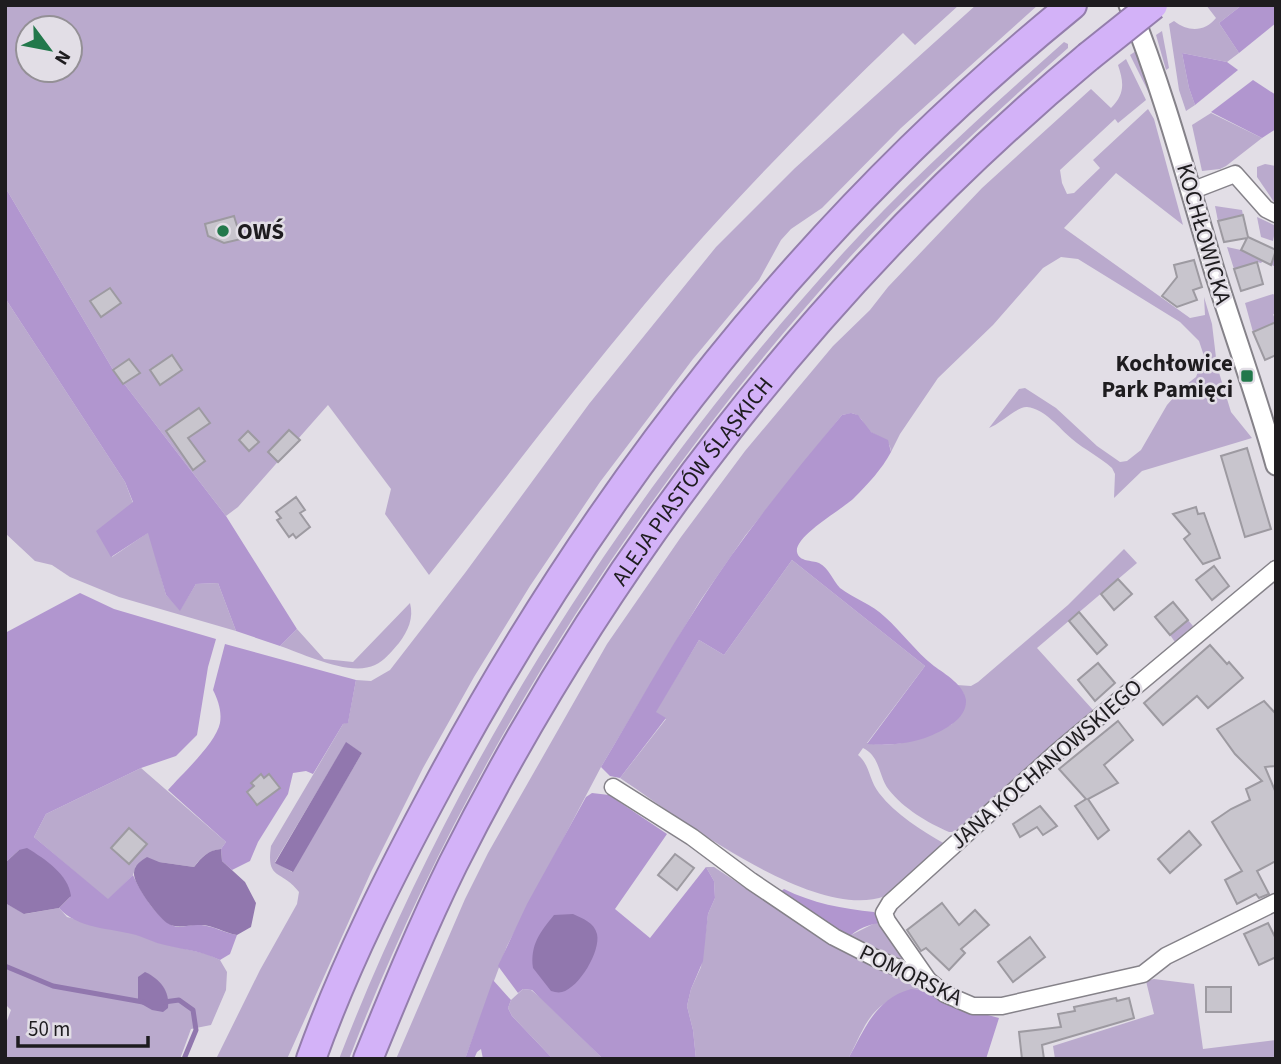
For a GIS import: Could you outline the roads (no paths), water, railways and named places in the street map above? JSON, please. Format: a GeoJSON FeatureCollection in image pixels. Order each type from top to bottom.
{"type":"FeatureCollection","features":[{"type":"Feature","properties":{"kind":"highway","name":"ALEJA PIASTÓW ŚLĄSKICH"},"geometry":{"type":"LineString","coordinates":[[368,1059],[419,936],[490,794],[537,709],[654,530],[760,389],[891,240],[1032,104],[1153,5]]}},
{"type":"Feature","properties":{"kind":"highway"},"geometry":{"type":"LineString","coordinates":[[311,1059],[388,880],[481,706],[541,607],[688,396],[741,332],[852,208],[955,106],[1066,10]]}},
{"type":"Feature","properties":{"kind":"street","name":"KOCHŁOWICKA"},"geometry":{"type":"LineString","coordinates":[[1129,5],[1159,83],[1276,465]]}},
{"type":"Feature","properties":{"kind":"street"},"geometry":{"type":"LineString","coordinates":[[1191,191],[1235,174],[1266,209],[1276,214]]}},
{"type":"Feature","properties":{"kind":"street","name":"JANA KOCHANOWSKIEGO"},"geometry":{"type":"LineString","coordinates":[[928,980],[887,921],[884,913],[890,903],[1057,752],[1276,569]]}},
{"type":"Feature","properties":{"kind":"street","name":"POMORSKA"},"geometry":{"type":"LineString","coordinates":[[613,787],[692,837],[834,937],[890,965],[928,980],[946,994],[973,1006],[1020,1003],[1143,974],[1166,956],[1276,902]]}},
{"type":"Feature","properties":{"kind":"waterway"},"geometry":{"type":"LineString","coordinates":[[5,966],[53,986],[143,1002]]}},
{"type":"Feature","properties":{"kind":"waterway"},"geometry":{"type":"LineString","coordinates":[[164,1002],[179,1000],[193,1010],[196,1030],[184,1059]]}},
{"type":"Feature","properties":{"kind":"place","name":"OWŚ"},"geometry":{"type":"Point","coordinates":[223,231]}},
{"type":"Feature","properties":{"kind":"place","name":"Kochłowice Park Pamięci"},"geometry":{"type":"Point","coordinates":[1247,376]}}]}
